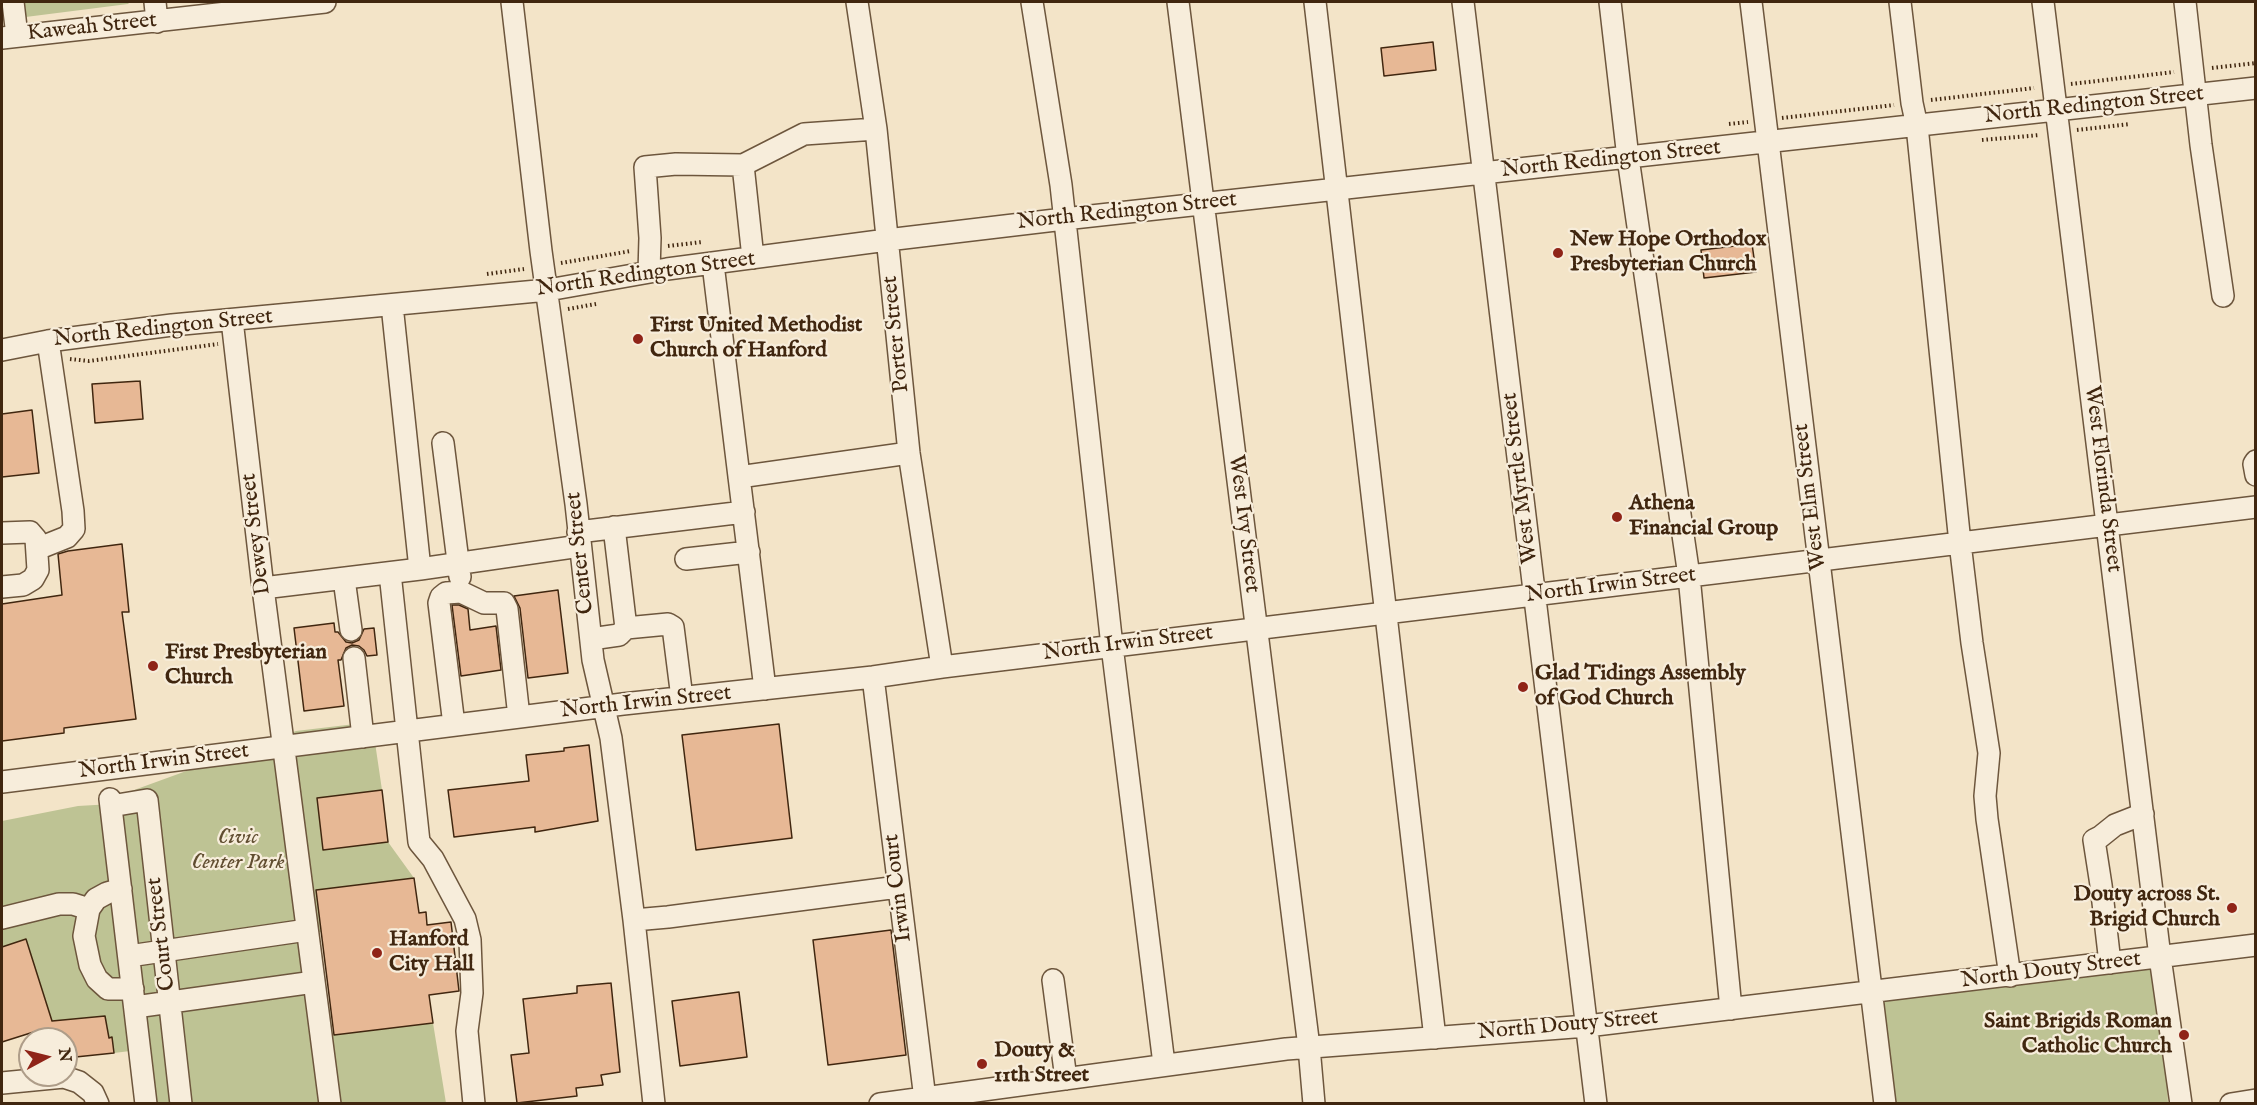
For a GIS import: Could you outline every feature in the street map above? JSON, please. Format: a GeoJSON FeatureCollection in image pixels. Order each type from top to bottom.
{"type":"FeatureCollection","features":[{"type":"Feature","properties":{"kind":"street"},"geometry":{"type":"LineString","coordinates":[[9,38],[13,2]]}},
{"type":"Feature","properties":{"kind":"street","name":"Kaweah Street"},"geometry":{"type":"LineString","coordinates":[[9,38],[156,11],[325,2]]}},
{"type":"Feature","properties":{"kind":"street","name":"Center Street"},"geometry":{"type":"LineString","coordinates":[[512,2],[592,660],[611,738],[654,1104]]}},
{"type":"Feature","properties":{"kind":"street","name":"Porter Street"},"geometry":{"type":"LineString","coordinates":[[857,2],[876,129],[909,453],[942,666]]}},
{"type":"Feature","properties":{"kind":"street"},"geometry":{"type":"LineString","coordinates":[[1032,2],[1064,219],[1112,646],[1164,1064]]}},
{"type":"Feature","properties":{"kind":"street","name":"West Ivy Street"},"geometry":{"type":"LineString","coordinates":[[1178,2],[1309,1047],[1314,1104]]}},
{"type":"Feature","properties":{"kind":"street"},"geometry":{"type":"LineString","coordinates":[[1315,2],[1436,1038]]}},
{"type":"Feature","properties":{"kind":"street","name":"West Myrtle Street"},"geometry":{"type":"LineString","coordinates":[[1463,2],[1596,1104]]}},
{"type":"Feature","properties":{"kind":"street"},"geometry":{"type":"LineString","coordinates":[[1610,2],[1628,158],[1689,576],[1731,1009]]}},
{"type":"Feature","properties":{"kind":"street","name":"West Elm Street"},"geometry":{"type":"LineString","coordinates":[[1751,2],[1885,1104]]}},
{"type":"Feature","properties":{"kind":"street"},"geometry":{"type":"LineString","coordinates":[[1900,2],[1912,103],[1917,126],[1960,543],[1989,753],[1985,796],[1987,819],[2010,976]]}},
{"type":"Feature","properties":{"kind":"street","name":"West Florinda Street"},"geometry":{"type":"LineString","coordinates":[[2043,2],[2160,957],[2181,1104]]}},
{"type":"Feature","properties":{"kind":"street"},"geometry":{"type":"LineString","coordinates":[[2185,2],[2195,95],[2223,296]]}},
{"type":"Feature","properties":{"kind":"street","name":"North Redington Street"},"geometry":{"type":"LineString","coordinates":[[2,350],[172,325],[548,290],[649,272],[1064,219],[2256,88]]}},
{"type":"Feature","properties":{"kind":"street"},"geometry":{"type":"LineString","coordinates":[[649,272],[650,238],[645,167],[676,164],[743,165],[804,135],[876,129]]}},
{"type":"Feature","properties":{"kind":"street"},"geometry":{"type":"LineString","coordinates":[[743,165],[753,258]]}},
{"type":"Feature","properties":{"kind":"street"},"geometry":{"type":"LineString","coordinates":[[713,264],[765,690]]}},
{"type":"Feature","properties":{"kind":"street"},"geometry":{"type":"LineString","coordinates":[[392,305],[420,569]]}},
{"type":"Feature","properties":{"kind":"street","name":"Dewey Street"},"geometry":{"type":"LineString","coordinates":[[232,320],[263,588],[330,1104]]}},
{"type":"Feature","properties":{"kind":"street"},"geometry":{"type":"LineString","coordinates":[[38,549],[66,537],[74,529],[48,345]]}},
{"type":"Feature","properties":{"kind":"street"},"geometry":{"type":"LineString","coordinates":[[443,443],[461,592]]}},
{"type":"Feature","properties":{"kind":"street"},"geometry":{"type":"LineString","coordinates":[[739,477],[909,453]]}},
{"type":"Feature","properties":{"kind":"street"},"geometry":{"type":"LineString","coordinates":[[2256,461],[2254,464],[2256,475]]}},
{"type":"Feature","properties":{"kind":"street","name":"North Irwin Street"},"geometry":{"type":"LineString","coordinates":[[2,782],[602,706],[765,690],[942,666],[2256,507]]}},
{"type":"Feature","properties":{"kind":"street"},"geometry":{"type":"LineString","coordinates":[[263,588],[458,564],[579,539],[614,527],[744,512]]}},
{"type":"Feature","properties":{"kind":"street"},"geometry":{"type":"LineString","coordinates":[[614,527],[626,628]]}},
{"type":"Feature","properties":{"kind":"street"},"geometry":{"type":"LineString","coordinates":[[2,533],[30,532],[36,539],[38,549],[38,570],[33,579],[23,585],[2,587]]}},
{"type":"Feature","properties":{"kind":"street"},"geometry":{"type":"LineString","coordinates":[[686,559],[749,552]]}},
{"type":"Feature","properties":{"kind":"street"},"geometry":{"type":"LineString","coordinates":[[390,573],[419,842],[433,859],[465,919],[470,940],[472,993],[467,1031],[474,1104]]}},
{"type":"Feature","properties":{"kind":"street"},"geometry":{"type":"LineString","coordinates":[[344,579],[351,630]]}},
{"type":"Feature","properties":{"kind":"street"},"geometry":{"type":"LineString","coordinates":[[453,725],[439,603],[441,597],[446,593],[461,592],[484,603],[504,603],[507,609],[519,717]]}},
{"type":"Feature","properties":{"kind":"street"},"geometry":{"type":"LineString","coordinates":[[591,639],[619,635],[626,628],[668,624],[673,627],[682,698]]}},
{"type":"Feature","properties":{"kind":"street"},"geometry":{"type":"LineString","coordinates":[[354,658],[363,737]]}},
{"type":"Feature","properties":{"kind":"street","name":"Irwin Court"},"geometry":{"type":"LineString","coordinates":[[873,677],[925,1099]]}},
{"type":"Feature","properties":{"kind":"street","name":"Court Street"},"geometry":{"type":"LineString","coordinates":[[120,880],[111,802],[147,800],[181,1104]]}},
{"type":"Feature","properties":{"kind":"street"},"geometry":{"type":"LineString","coordinates":[[2110,963],[2094,840],[2115,825],[2143,814]]}},
{"type":"Feature","properties":{"kind":"street"},"geometry":{"type":"LineString","coordinates":[[154,867],[120,880],[107,893],[96,899],[89,909],[84,936],[90,964],[97,979],[108,989],[134,998],[170,1003],[314,982]]}},
{"type":"Feature","properties":{"kind":"street"},"geometry":{"type":"LineString","coordinates":[[120,880],[146,1104]]}},
{"type":"Feature","properties":{"kind":"street"},"geometry":{"type":"LineString","coordinates":[[634,920],[898,887]]}},
{"type":"Feature","properties":{"kind":"street"},"geometry":{"type":"LineString","coordinates":[[2,918],[59,904],[73,904],[89,909]]}},
{"type":"Feature","properties":{"kind":"street"},"geometry":{"type":"LineString","coordinates":[[129,956],[308,930]]}},
{"type":"Feature","properties":{"kind":"street","name":"North Douty Street"},"geometry":{"type":"LineString","coordinates":[[880,1104],[925,1099],[997,1096],[1066,1079],[1164,1064],[1309,1047],[1587,1026],[2256,945]]}},
{"type":"Feature","properties":{"kind":"street"},"geometry":{"type":"LineString","coordinates":[[1053,980],[1066,1079]]}},
{"type":"Feature","properties":{"kind":"street"},"geometry":{"type":"LineString","coordinates":[[141,1057],[175,1051]]}},
{"type":"Feature","properties":{"kind":"street"},"geometry":{"type":"LineString","coordinates":[[2,1083],[64,1077],[79,1082],[93,1094],[98,1104]]}},
{"type":"Feature","properties":{"kind":"street"},"geometry":{"type":"LineString","coordinates":[[2231,1104],[2256,1100]]}},
{"type":"Feature","properties":{"kind":"path"},"geometry":{"type":"LineString","coordinates":[[1977,140],[2059,134],[2138,123]]}},
{"type":"Feature","properties":{"kind":"path"},"geometry":{"type":"LineString","coordinates":[[550,313],[605,302]]}},
{"type":"Feature","properties":{"kind":"path"},"geometry":{"type":"LineString","coordinates":[[48,345],[66,359],[88,361],[234,342]]}},
{"type":"Feature","properties":{"kind":"green space"},"geometry":{"type":"Polygon","coordinates":[[[2,2],[130,2],[2,20],[2,2]]]}},
{"type":"Feature","properties":{"kind":"green space","name":"Civic Center Park"},"geometry":{"type":"Polygon","coordinates":[[[372,722],[382,790],[317,798],[323,850],[388,842],[414,878],[316,890],[321,932],[314,932],[324,1005],[329,1004],[333,1035],[433,1023],[446,1103],[136,1103],[130,1051],[114,1053],[103,1016],[52,1021],[26,940],[2,947],[2,821],[78,806],[112,804],[115,797],[296,731],[372,722]]]}},
{"type":"Feature","properties":{"kind":"green space"},"geometry":{"type":"Polygon","coordinates":[[[2160,957],[2168,1103],[1885,1103],[1871,993],[2160,957]]]}},
{"type":"Feature","properties":{"kind":"building"},"geometry":{"type":"Polygon","coordinates":[[[1433,42],[1436,70],[1384,76],[1381,48],[1433,42]]]}},
{"type":"Feature","properties":{"kind":"building"},"geometry":{"type":"Polygon","coordinates":[[[1752,244],[1756,272],[1704,278],[1701,250],[1752,244]]]}},
{"type":"Feature","properties":{"kind":"building"},"geometry":{"type":"Polygon","coordinates":[[[140,381],[143,419],[95,423],[92,384],[140,381]]]}},
{"type":"Feature","properties":{"kind":"building"},"geometry":{"type":"Polygon","coordinates":[[[32,410],[39,473],[2,477],[2,414],[32,410]]]}},
{"type":"Feature","properties":{"kind":"building"},"geometry":{"type":"Polygon","coordinates":[[[122,544],[129,612],[122,612],[136,719],[64,728],[64,733],[2,741],[2,604],[62,595],[58,554],[122,544]]]}},
{"type":"Feature","properties":{"kind":"building"},"geometry":{"type":"Polygon","coordinates":[[[558,590],[568,673],[528,678],[520,608],[514,596],[558,590]]]}},
{"type":"Feature","properties":{"kind":"building"},"geometry":{"type":"Polygon","coordinates":[[[452,605],[468,609],[470,630],[496,626],[501,670],[461,676],[452,605]]]}},
{"type":"Feature","properties":{"kind":"building"},"geometry":{"type":"Polygon","coordinates":[[[334,623],[335,632],[338,632],[346,642],[352,643],[359,640],[364,629],[374,628],[377,655],[367,656],[359,646],[352,645],[346,648],[341,660],[338,660],[344,706],[304,711],[294,628],[334,623]]]}},
{"type":"Feature","properties":{"kind":"building"},"geometry":{"type":"Polygon","coordinates":[[[779,724],[792,838],[696,850],[682,735],[779,724]]]}},
{"type":"Feature","properties":{"kind":"building"},"geometry":{"type":"Polygon","coordinates":[[[589,745],[598,821],[535,832],[535,827],[454,837],[448,790],[529,781],[526,755],[564,751],[564,748],[589,745]]]}},
{"type":"Feature","properties":{"kind":"building"},"geometry":{"type":"Polygon","coordinates":[[[382,790],[388,842],[323,850],[317,798],[382,790]]]}},
{"type":"Feature","properties":{"kind":"building"},"geometry":{"type":"Polygon","coordinates":[[[414,878],[419,913],[426,912],[427,925],[451,922],[459,991],[429,995],[433,1023],[334,1035],[316,890],[414,878]]]}},
{"type":"Feature","properties":{"kind":"building"},"geometry":{"type":"Polygon","coordinates":[[[891,930],[906,1055],[828,1065],[813,940],[891,930]]]}},
{"type":"Feature","properties":{"kind":"building"},"geometry":{"type":"Polygon","coordinates":[[[26,939],[52,1021],[105,1016],[109,1038],[112,1037],[114,1053],[78,1057],[78,1027],[18,1027],[18,1037],[2,1042],[2,947],[26,939]]]}},
{"type":"Feature","properties":{"kind":"building"},"geometry":{"type":"Polygon","coordinates":[[[611,983],[620,1072],[601,1075],[603,1085],[576,1088],[577,1096],[517,1103],[511,1055],[529,1053],[523,999],[577,993],[577,986],[611,983]]]}},
{"type":"Feature","properties":{"kind":"building"},"geometry":{"type":"Polygon","coordinates":[[[739,992],[747,1057],[680,1066],[672,1001],[739,992]]]}},
{"type":"Feature","properties":{"kind":"place","name":"New Hope Orthodox Presbyterian Church"},"geometry":{"type":"Point","coordinates":[1558,253]}},
{"type":"Feature","properties":{"kind":"place","name":"First United Methodist Church of Hanford"},"geometry":{"type":"Point","coordinates":[638,339]}},
{"type":"Feature","properties":{"kind":"place","name":"Athena Financial Group"},"geometry":{"type":"Point","coordinates":[1617,517]}},
{"type":"Feature","properties":{"kind":"place","name":"First Presbyterian Church"},"geometry":{"type":"Point","coordinates":[153,666]}},
{"type":"Feature","properties":{"kind":"place","name":"Glad Tidings Assembly of God Church"},"geometry":{"type":"Point","coordinates":[1523,687]}},
{"type":"Feature","properties":{"kind":"place","name":"Douty across St. Brigid Church"},"geometry":{"type":"Point","coordinates":[2232,908]}},
{"type":"Feature","properties":{"kind":"place","name":"Hanford City Hall"},"geometry":{"type":"Point","coordinates":[377,953]}},
{"type":"Feature","properties":{"kind":"place","name":"Saint Brigids Roman Catholic Church"},"geometry":{"type":"Point","coordinates":[2184,1035]}},
{"type":"Feature","properties":{"kind":"place","name":"Douty & 11th Street"},"geometry":{"type":"Point","coordinates":[982,1064]}}]}
